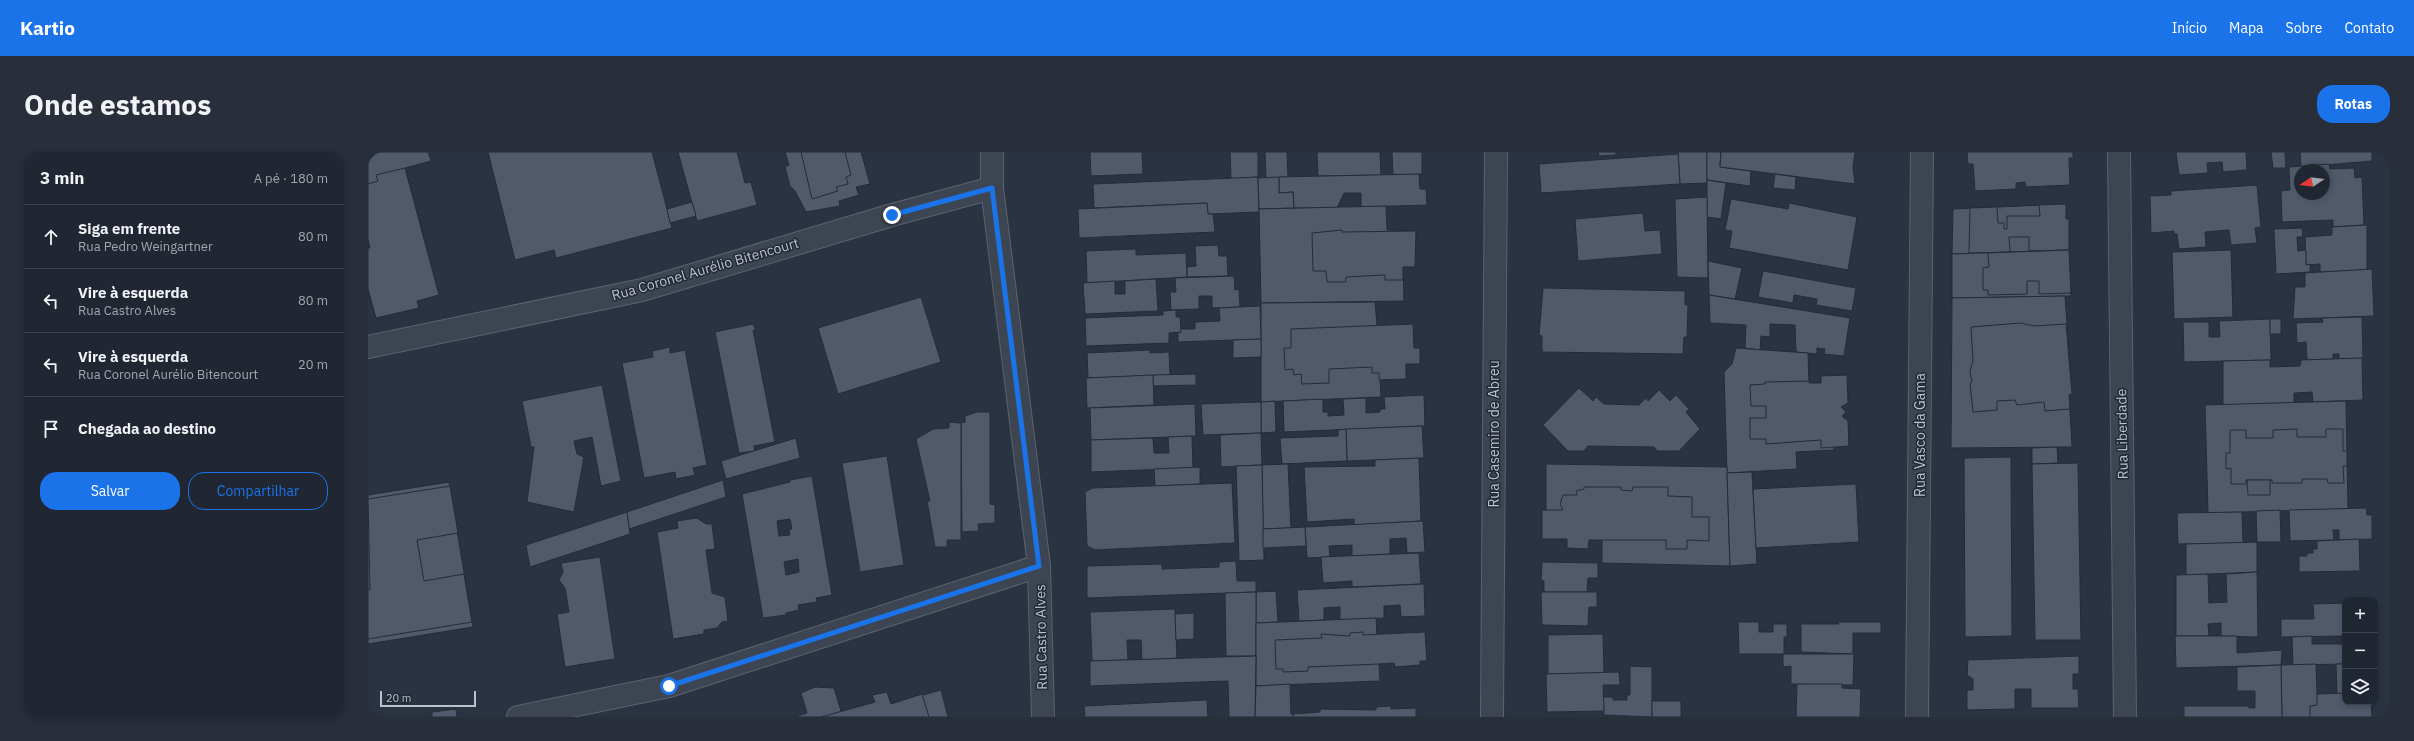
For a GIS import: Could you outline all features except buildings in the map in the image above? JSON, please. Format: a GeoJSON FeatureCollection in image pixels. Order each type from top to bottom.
{"type":"FeatureCollection","features":[{"type":"Feature","properties":{"kind":"street","name":"Rua Castro Alves"},"geometry":{"type":"LineString","coordinates":[[992,152],[992,188],[1039,566],[1043,717]]}},
{"type":"Feature","properties":{"kind":"street","name":"Rua Casemiro de Abreu"},"geometry":{"type":"LineString","coordinates":[[1492,717],[1496,152]]}},
{"type":"Feature","properties":{"kind":"street","name":"Rua Vasco da Gama"},"geometry":{"type":"LineString","coordinates":[[1917,717],[1922,152]]}},
{"type":"Feature","properties":{"kind":"street","name":"Rua Liberdade"},"geometry":{"type":"LineString","coordinates":[[2119,152],[2125,717]]}},
{"type":"Feature","properties":{"kind":"street","name":"Rua Coronel Aurélio Bitencourt"},"geometry":{"type":"LineString","coordinates":[[368,348],[642,290],[892,215],[992,188]]}},
{"type":"Feature","properties":{"kind":"street"},"geometry":{"type":"LineString","coordinates":[[518,717],[669,686],[1039,566]]}},
{"type":"Feature","properties":{"kind":"route"},"geometry":{"type":"LineString","coordinates":[[669,686],[1039,566],[992,188],[892,215]]}}]}
